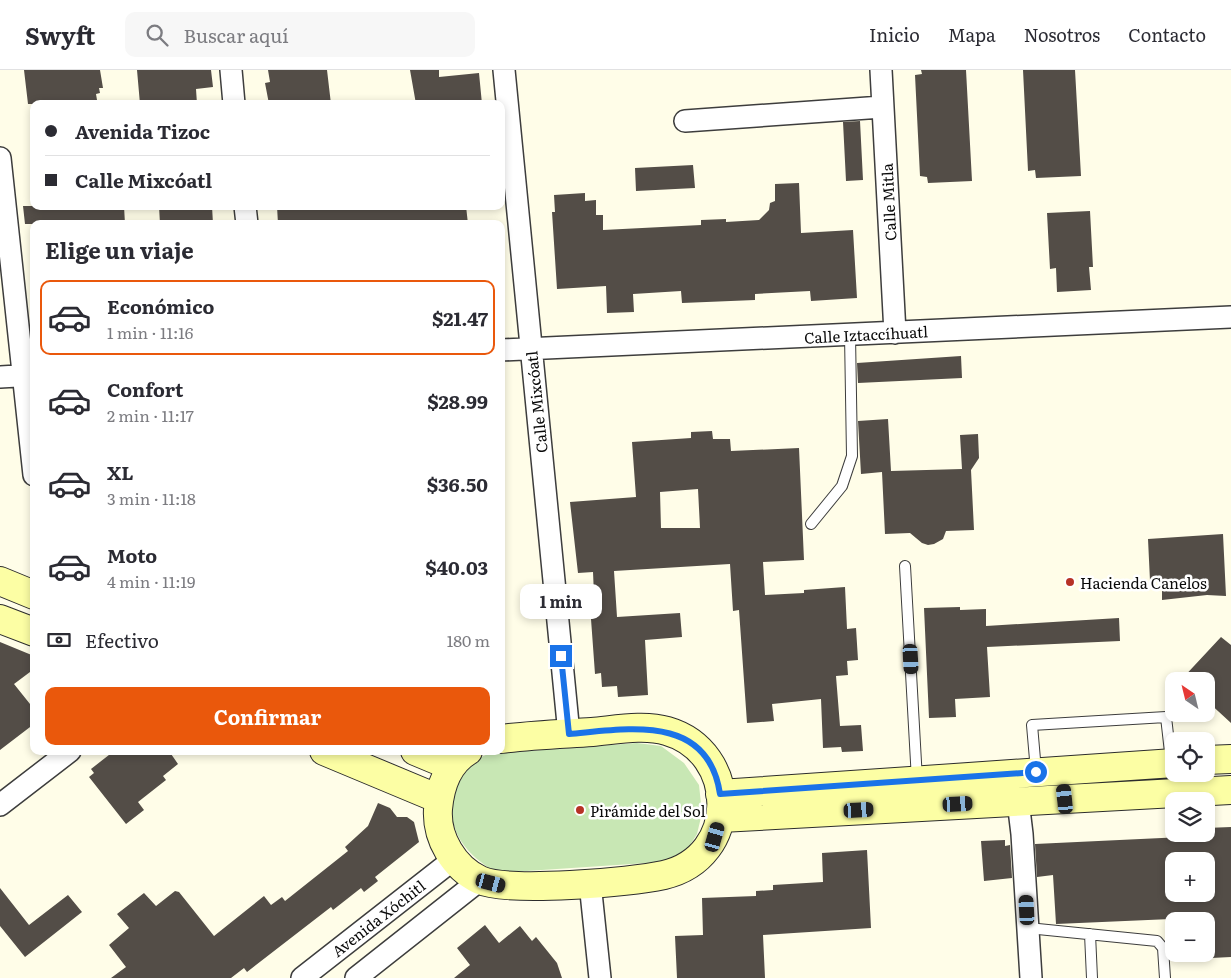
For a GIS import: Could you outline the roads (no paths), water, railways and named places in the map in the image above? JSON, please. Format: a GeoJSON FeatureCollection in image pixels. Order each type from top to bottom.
{"type":"FeatureCollection","features":[{"type":"Feature","properties":{"kind":"main road"},"geometry":{"type":"LineString","coordinates":[[0,581],[30,592]]}},
{"type":"Feature","properties":{"kind":"main road"},"geometry":{"type":"LineString","coordinates":[[0,619],[30,630]]}},
{"type":"Feature","properties":{"kind":"main road"},"geometry":{"type":"LineString","coordinates":[[438,755],[460,759],[439,799],[438,818],[443,842],[464,870],[480,880],[501,886],[590,883],[650,878],[680,871],[699,859],[715,837],[720,806],[719,783],[708,760],[690,742],[667,731],[638,728],[505,739]]}},
{"type":"Feature","properties":{"kind":"main road"},"geometry":{"type":"LineString","coordinates":[[334,755],[439,799]]}},
{"type":"Feature","properties":{"kind":"main road"},"geometry":{"type":"LineString","coordinates":[[1215,760],[1231,759]]}},
{"type":"Feature","properties":{"kind":"main road"},"geometry":{"type":"LineString","coordinates":[[720,806],[918,781],[1165,764]]}},
{"type":"Feature","properties":{"kind":"main road"},"geometry":{"type":"LineString","coordinates":[[1049,771],[1065,799]]}},
{"type":"Feature","properties":{"kind":"main road"},"geometry":{"type":"LineString","coordinates":[[720,806],[1018,801],[1231,790]]}},
{"type":"Feature","properties":{"kind":"street"},"geometry":{"type":"LineString","coordinates":[[231,70],[234,100]]}},
{"type":"Feature","properties":{"kind":"street","name":"Calle Mixcóatl"},"geometry":{"type":"LineString","coordinates":[[504,70],[569,734]]}},
{"type":"Feature","properties":{"kind":"street","name":"Calle Mitla"},"geometry":{"type":"LineString","coordinates":[[881,70],[895,333]]}},
{"type":"Feature","properties":{"kind":"street"},"geometry":{"type":"LineString","coordinates":[[685,121],[882,107]]}},
{"type":"Feature","properties":{"kind":"street"},"geometry":{"type":"LineString","coordinates":[[0,158],[30,396]]}},
{"type":"Feature","properties":{"kind":"street","name":"Calle Iztaccíhuatl"},"geometry":{"type":"LineString","coordinates":[[505,350],[1231,317]]}},
{"type":"Feature","properties":{"kind":"street"},"geometry":{"type":"LineString","coordinates":[[0,377],[29,376]]}},
{"type":"Feature","properties":{"kind":"street"},"geometry":{"type":"LineString","coordinates":[[0,805],[65,755]]}},
{"type":"Feature","properties":{"kind":"street"},"geometry":{"type":"LineString","coordinates":[[1018,801],[1022,834],[1031,978]]}},
{"type":"Feature","properties":{"kind":"street","name":"Avenida Xóchitl"},"geometry":{"type":"LineString","coordinates":[[302,978],[454,858]]}},
{"type":"Feature","properties":{"kind":"street"},"geometry":{"type":"LineString","coordinates":[[356,978],[480,880]]}},
{"type":"Feature","properties":{"kind":"street"},"geometry":{"type":"LineString","coordinates":[[590,883],[600,978]]}},
{"type":"Feature","properties":{"kind":"lane"},"geometry":{"type":"LineString","coordinates":[[812,524],[842,486],[852,456],[850,335]]}},
{"type":"Feature","properties":{"kind":"lane"},"geometry":{"type":"LineString","coordinates":[[905,566],[918,781]]}},
{"type":"Feature","properties":{"kind":"lane"},"geometry":{"type":"LineString","coordinates":[[1049,771],[1032,725],[1166,717],[1168,732]]}},
{"type":"Feature","properties":{"kind":"lane"},"geometry":{"type":"LineString","coordinates":[[1028,928],[1157,941],[1163,948],[1165,978]]}},
{"type":"Feature","properties":{"kind":"lane"},"geometry":{"type":"LineString","coordinates":[[1090,934],[1092,978]]}},
{"type":"Feature","properties":{"kind":"place","name":"Hacienda Canelos"},"geometry":{"type":"Point","coordinates":[1070,582]}},
{"type":"Feature","properties":{"kind":"place","name":"Pirámide del Sol"},"geometry":{"type":"Point","coordinates":[580,810]}}]}
